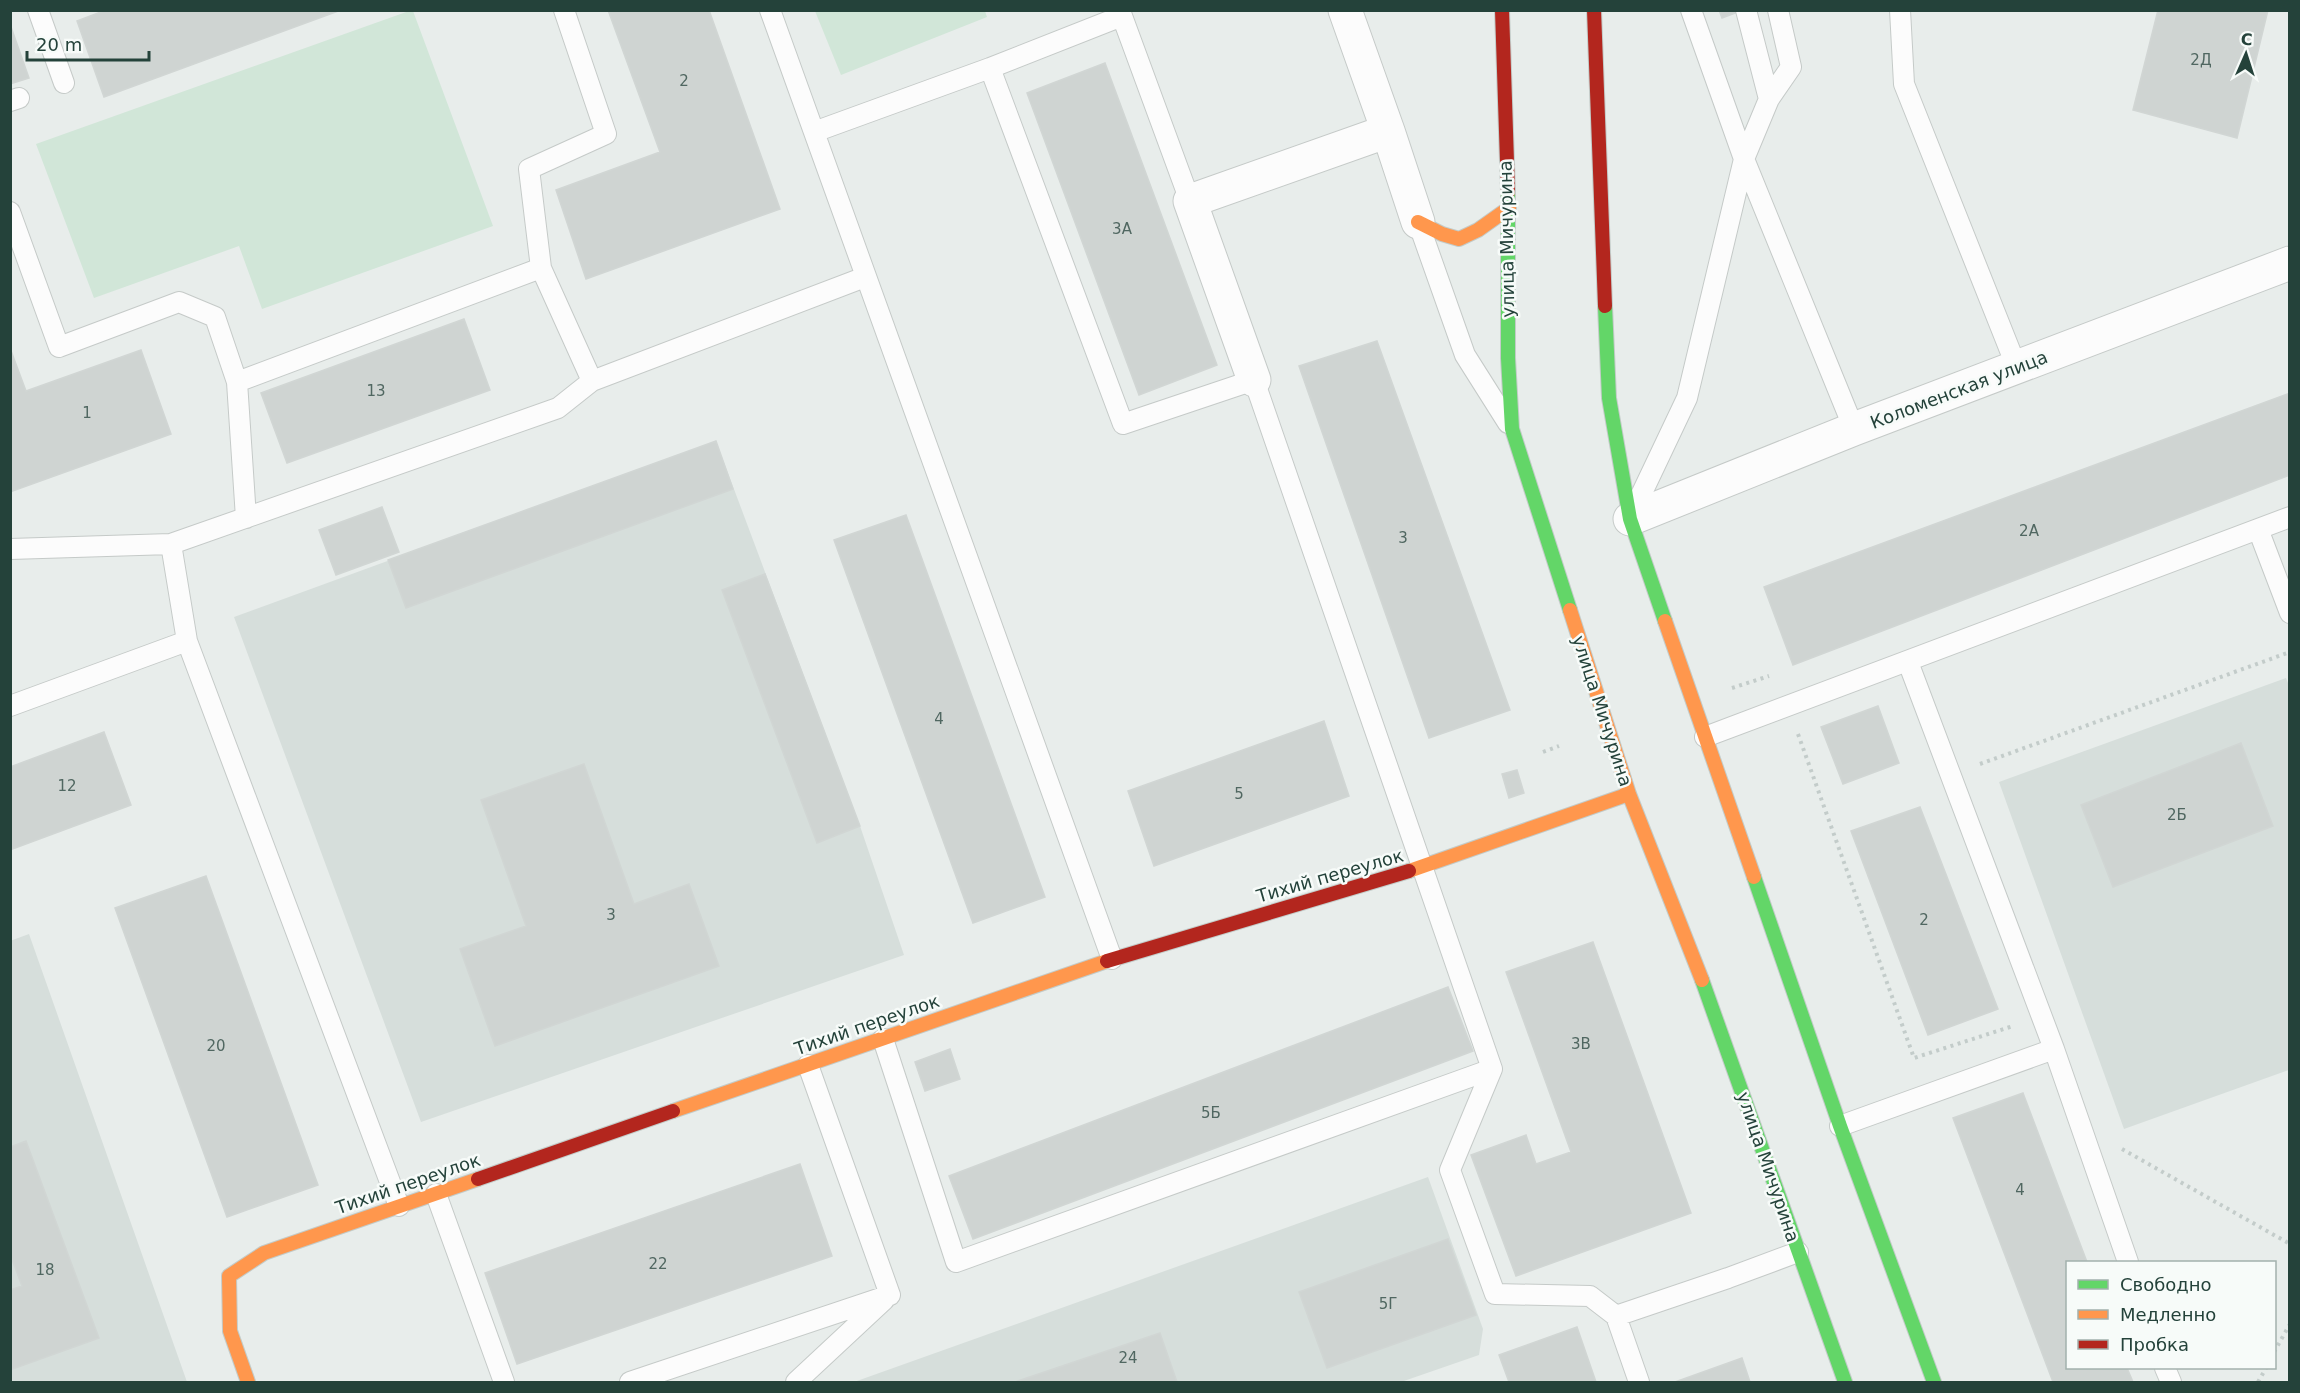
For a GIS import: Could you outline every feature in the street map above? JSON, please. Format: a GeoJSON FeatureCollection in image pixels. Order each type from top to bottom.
{"type":"FeatureCollection","features":[{"type":"Feature","properties":{"kind":"main road","name":"улица Мичурина"},"geometry":{"type":"LineString","coordinates":[[1502,10],[1509,208],[1508,358],[1512,429],[1629,794],[1703,983],[1845,1383]]}},
{"type":"Feature","properties":{"kind":"main road"},"geometry":{"type":"LineString","coordinates":[[1594,10],[1609,398],[1630,519],[1839,1126],[1934,1383]]}},
{"type":"Feature","properties":{"kind":"main road"},"geometry":{"type":"LineString","coordinates":[[1418,222],[1442,234],[1459,239],[1478,230],[1509,208]]}},
{"type":"Feature","properties":{"kind":"main road","name":"Тихий переулок"},"geometry":{"type":"LineString","coordinates":[[248,1383],[230,1331],[229,1276],[264,1253],[1112,959],[1423,867],[1629,794]]}},
{"type":"Feature","properties":{"kind":"street"},"geometry":{"type":"LineString","coordinates":[[1345,10],[1418,222]]}},
{"type":"Feature","properties":{"kind":"street"},"geometry":{"type":"LineString","coordinates":[[1254,380],[1190,201],[1388,131]]}},
{"type":"Feature","properties":{"kind":"street","name":"Коломенская улица"},"geometry":{"type":"LineString","coordinates":[[1630,519],[1854,429],[2289,263]]}},
{"type":"Feature","properties":{"kind":"lane"},"geometry":{"type":"LineString","coordinates":[[38,10],[64,83]]}},
{"type":"Feature","properties":{"kind":"lane"},"geometry":{"type":"LineString","coordinates":[[564,10],[606,134],[529,169],[541,268],[592,381]]}},
{"type":"Feature","properties":{"kind":"lane"},"geometry":{"type":"LineString","coordinates":[[770,10],[1112,959]]}},
{"type":"Feature","properties":{"kind":"lane"},"geometry":{"type":"LineString","coordinates":[[1691,10],[1744,159],[1854,429]]}},
{"type":"Feature","properties":{"kind":"lane"},"geometry":{"type":"LineString","coordinates":[[1746,10],[1769,99]]}},
{"type":"Feature","properties":{"kind":"lane"},"geometry":{"type":"LineString","coordinates":[[1630,519],[1687,398],[1744,159],[1769,99],[1791,67],[1778,10]]}},
{"type":"Feature","properties":{"kind":"lane"},"geometry":{"type":"LineString","coordinates":[[1900,10],[1904,84],[2017,368]]}},
{"type":"Feature","properties":{"kind":"lane"},"geometry":{"type":"LineString","coordinates":[[814,132],[990,68],[1121,13],[1190,201]]}},
{"type":"Feature","properties":{"kind":"lane"},"geometry":{"type":"LineString","coordinates":[[990,68],[1123,424],[1254,380],[1492,1069],[1450,1170],[1495,1294],[1590,1296],[1616,1316],[1639,1383]]}},
{"type":"Feature","properties":{"kind":"lane"},"geometry":{"type":"LineString","coordinates":[[10,212],[60,347],[179,302],[215,317],[237,382],[246,518]]}},
{"type":"Feature","properties":{"kind":"lane"},"geometry":{"type":"LineString","coordinates":[[1418,222],[1465,355],[1512,429]]}},
{"type":"Feature","properties":{"kind":"lane"},"geometry":{"type":"LineString","coordinates":[[237,382],[541,268]]}},
{"type":"Feature","properties":{"kind":"lane"},"geometry":{"type":"LineString","coordinates":[[10,549],[171,544],[558,408],[592,381],[866,277]]}},
{"type":"Feature","properties":{"kind":"lane"},"geometry":{"type":"LineString","coordinates":[[1705,737],[2289,516]]}},
{"type":"Feature","properties":{"kind":"lane"},"geometry":{"type":"LineString","coordinates":[[2258,529],[2289,613]]}},
{"type":"Feature","properties":{"kind":"lane"},"geometry":{"type":"LineString","coordinates":[[171,544],[187,641],[399,1206]]}},
{"type":"Feature","properties":{"kind":"lane"},"geometry":{"type":"LineString","coordinates":[[10,706],[187,641]]}},
{"type":"Feature","properties":{"kind":"lane"},"geometry":{"type":"LineString","coordinates":[[1908,662],[2054,1049],[2127,1261]]}},
{"type":"Feature","properties":{"kind":"lane"},"geometry":{"type":"LineString","coordinates":[[883,1039],[956,1262],[1492,1069]]}},
{"type":"Feature","properties":{"kind":"lane"},"geometry":{"type":"LineString","coordinates":[[1839,1126],[2054,1049]]}},
{"type":"Feature","properties":{"kind":"lane"},"geometry":{"type":"LineString","coordinates":[[808,1065],[890,1295]]}},
{"type":"Feature","properties":{"kind":"lane"},"geometry":{"type":"LineString","coordinates":[[436,1194],[504,1383]]}},
{"type":"Feature","properties":{"kind":"lane"},"geometry":{"type":"LineString","coordinates":[[1616,1316],[1797,1252]]}},
{"type":"Feature","properties":{"kind":"lane"},"geometry":{"type":"LineString","coordinates":[[630,1383],[890,1295]]}},
{"type":"Feature","properties":{"kind":"lane"},"geometry":{"type":"LineString","coordinates":[[796,1383],[890,1295]]}},
{"type":"Feature","properties":{"kind":"lane"},"geometry":{"type":"LineString","coordinates":[[2165,1369],[2171,1383]]}},
{"type":"Feature","properties":{"kind":"path"},"geometry":{"type":"LineString","coordinates":[[1951,774],[2289,652]]}},
{"type":"Feature","properties":{"kind":"path"},"geometry":{"type":"LineString","coordinates":[[1732,688],[1770,676]]}},
{"type":"Feature","properties":{"kind":"path"},"geometry":{"type":"LineString","coordinates":[[1788,705],[1914,1058],[2041,1017]]}},
{"type":"Feature","properties":{"kind":"path"},"geometry":{"type":"LineString","coordinates":[[1543,752],[1560,746]]}},
{"type":"Feature","properties":{"kind":"path"},"geometry":{"type":"LineString","coordinates":[[2079,1125],[2289,1244]]}},
{"type":"Feature","properties":{"kind":"path"},"geometry":{"type":"LineString","coordinates":[[2276,1348],[2289,1324]]}},
{"type":"Feature","properties":{"kind":"path"},"geometry":{"type":"LineString","coordinates":[[2258,1383],[2265,1369]]}},
{"type":"Feature","properties":{"kind":"shaded area"},"geometry":{"type":"Polygon","coordinates":[[[716,441],[860,826],[904,955],[421,1122],[234,617],[716,441]]]}},
{"type":"Feature","properties":{"kind":"shaded area"},"geometry":{"type":"Polygon","coordinates":[[[2286,678],[2290,688],[2289,1070],[2124,1129],[1999,782],[2286,678]]]}},
{"type":"Feature","properties":{"kind":"shaded area"},"geometry":{"type":"Polygon","coordinates":[[[29,934],[187,1382],[11,1382],[10,941],[29,934]]]}},
{"type":"Feature","properties":{"kind":"shaded area"},"geometry":{"type":"Polygon","coordinates":[[[1428,1177],[1483,1329],[1479,1355],[1401,1382],[854,1382],[1428,1177]]]}},
{"type":"Feature","properties":{"kind":"green space"},"geometry":{"type":"Polygon","coordinates":[[[413,11],[493,226],[262,309],[239,246],[94,298],[36,144],[413,11]]]}},
{"type":"Feature","properties":{"kind":"green space"},"geometry":{"type":"Polygon","coordinates":[[[815,11],[985,11],[987,17],[841,75],[815,11]]]}},
{"type":"Feature","properties":{"kind":"building"},"geometry":{"type":"Polygon","coordinates":[[[106,10],[341,10],[104,97],[77,21],[106,10]]]}},
{"type":"Feature","properties":{"kind":"building"},"geometry":{"type":"Polygon","coordinates":[[[608,10],[709,10],[780,209],[586,279],[556,190],[660,152],[608,10]]]}},
{"type":"Feature","properties":{"kind":"building"},"geometry":{"type":"Polygon","coordinates":[[[1719,10],[1743,10],[1722,18],[1719,10]]]}},
{"type":"Feature","properties":{"kind":"building"},"geometry":{"type":"Polygon","coordinates":[[[2158,10],[2268,10],[2237,138],[2133,110],[2158,10]]]}},
{"type":"Feature","properties":{"kind":"building"},"geometry":{"type":"Polygon","coordinates":[[[10,24],[29,78],[10,84],[10,24]]]}},
{"type":"Feature","properties":{"kind":"building"},"geometry":{"type":"Polygon","coordinates":[[[1105,63],[1217,365],[1139,395],[1027,93],[1105,63]]]}},
{"type":"Feature","properties":{"kind":"building"},"geometry":{"type":"Polygon","coordinates":[[[464,319],[490,390],[287,463],[261,393],[464,319]]]}},
{"type":"Feature","properties":{"kind":"building"},"geometry":{"type":"Polygon","coordinates":[[[1377,341],[1510,710],[1429,738],[1299,366],[1377,341]]]}},
{"type":"Feature","properties":{"kind":"building"},"geometry":{"type":"Polygon","coordinates":[[[10,348],[26,391],[141,350],[171,434],[10,492],[10,348]]]}},
{"type":"Feature","properties":{"kind":"building"},"geometry":{"type":"Polygon","coordinates":[[[2290,393],[2290,475],[1793,665],[1764,587],[2290,393]]]}},
{"type":"Feature","properties":{"kind":"building"},"geometry":{"type":"Polygon","coordinates":[[[716,441],[733,489],[406,608],[388,560],[716,441]]]}},
{"type":"Feature","properties":{"kind":"building"},"geometry":{"type":"Polygon","coordinates":[[[382,507],[399,552],[336,575],[319,530],[382,507]]]}},
{"type":"Feature","properties":{"kind":"building"},"geometry":{"type":"Polygon","coordinates":[[[906,515],[1045,897],[973,923],[834,540],[906,515]]]}},
{"type":"Feature","properties":{"kind":"building"},"geometry":{"type":"Polygon","coordinates":[[[765,574],[860,826],[817,843],[722,590],[765,574]]]}},
{"type":"Feature","properties":{"kind":"building"},"geometry":{"type":"Polygon","coordinates":[[[1878,706],[1899,763],[1843,784],[1821,727],[1878,706]]]}},
{"type":"Feature","properties":{"kind":"building"},"geometry":{"type":"Polygon","coordinates":[[[1324,721],[1349,796],[1154,866],[1128,791],[1324,721]]]}},
{"type":"Feature","properties":{"kind":"building"},"geometry":{"type":"Polygon","coordinates":[[[104,732],[131,805],[10,850],[10,767],[104,732]]]}},
{"type":"Feature","properties":{"kind":"building"},"geometry":{"type":"Polygon","coordinates":[[[2241,743],[2273,826],[2113,887],[2081,805],[2241,743]]]}},
{"type":"Feature","properties":{"kind":"building"},"geometry":{"type":"Polygon","coordinates":[[[584,764],[634,904],[689,884],[719,966],[495,1046],[460,949],[526,926],[481,800],[584,764]]]}},
{"type":"Feature","properties":{"kind":"building"},"geometry":{"type":"Polygon","coordinates":[[[1517,770],[1524,793],[1509,798],[1502,774],[1517,770]]]}},
{"type":"Feature","properties":{"kind":"building"},"geometry":{"type":"Polygon","coordinates":[[[1920,807],[1998,1009],[1928,1035],[1851,831],[1920,807]]]}},
{"type":"Feature","properties":{"kind":"building"},"geometry":{"type":"Polygon","coordinates":[[[206,876],[318,1185],[227,1217],[115,908],[206,876]]]}},
{"type":"Feature","properties":{"kind":"building"},"geometry":{"type":"Polygon","coordinates":[[[1593,942],[1691,1213],[1516,1276],[1471,1155],[1526,1135],[1536,1164],[1571,1152],[1506,972],[1593,942]]]}},
{"type":"Feature","properties":{"kind":"building"},"geometry":{"type":"Polygon","coordinates":[[[1448,987],[1473,1051],[973,1239],[949,1176],[1448,987]]]}},
{"type":"Feature","properties":{"kind":"building"},"geometry":{"type":"Polygon","coordinates":[[[950,1049],[960,1079],[925,1091],[915,1062],[950,1049]]]}},
{"type":"Feature","properties":{"kind":"building"},"geometry":{"type":"Polygon","coordinates":[[[2023,1093],[2087,1261],[2066,1261],[2066,1369],[2127,1369],[2133,1382],[2053,1382],[1953,1118],[2023,1093]]]}},
{"type":"Feature","properties":{"kind":"building"},"geometry":{"type":"Polygon","coordinates":[[[26,1141],[99,1338],[10,1370],[10,1290],[22,1286],[10,1254],[10,1147],[26,1141]]]}},
{"type":"Feature","properties":{"kind":"building"},"geometry":{"type":"Polygon","coordinates":[[[800,1164],[832,1256],[517,1364],[485,1273],[800,1164]]]}},
{"type":"Feature","properties":{"kind":"building"},"geometry":{"type":"Polygon","coordinates":[[[1448,1239],[1476,1315],[1327,1368],[1299,1292],[1448,1239]]]}},
{"type":"Feature","properties":{"kind":"building"},"geometry":{"type":"Polygon","coordinates":[[[1577,1327],[1596,1382],[1509,1382],[1499,1355],[1577,1327]]]}},
{"type":"Feature","properties":{"kind":"building"},"geometry":{"type":"Polygon","coordinates":[[[1160,1333],[1177,1382],[1015,1382],[1160,1333]]]}},
{"type":"Feature","properties":{"kind":"building"},"geometry":{"type":"Polygon","coordinates":[[[1742,1358],[1750,1382],[1675,1382],[1742,1358]]]}},
{"type":"Feature","properties":{"kind":"traffic: fast"},"geometry":{"type":"LineString","coordinates":[[1508,192],[1508,358],[1512,429],[1570,610]]}},
{"type":"Feature","properties":{"kind":"traffic: fast"},"geometry":{"type":"LineString","coordinates":[[1605,306],[1609,398],[1630,519],[1665,621]]}},
{"type":"Feature","properties":{"kind":"traffic: fast"},"geometry":{"type":"LineString","coordinates":[[1754,877],[1840,1126],[1934,1382]]}},
{"type":"Feature","properties":{"kind":"traffic: fast"},"geometry":{"type":"LineString","coordinates":[[1702,980],[1845,1382]]}},
{"type":"Feature","properties":{"kind":"traffic: slow"},"geometry":{"type":"LineString","coordinates":[[1418,222],[1442,234],[1459,239],[1478,230],[1509,208]]}},
{"type":"Feature","properties":{"kind":"traffic: slow"},"geometry":{"type":"LineString","coordinates":[[1570,610],[1629,794],[1702,980]]}},
{"type":"Feature","properties":{"kind":"traffic: slow"},"geometry":{"type":"LineString","coordinates":[[1665,621],[1754,877]]}},
{"type":"Feature","properties":{"kind":"traffic: slow"},"geometry":{"type":"LineString","coordinates":[[1409,871],[1629,794]]}},
{"type":"Feature","properties":{"kind":"traffic: slow"},"geometry":{"type":"LineString","coordinates":[[673,1111],[1107,961]]}},
{"type":"Feature","properties":{"kind":"traffic: slow"},"geometry":{"type":"LineString","coordinates":[[248,1382],[230,1331],[229,1276],[264,1253],[478,1179]]}},
{"type":"Feature","properties":{"kind":"traffic: jam"},"geometry":{"type":"LineString","coordinates":[[1502,10],[1508,192]]}},
{"type":"Feature","properties":{"kind":"traffic: jam"},"geometry":{"type":"LineString","coordinates":[[1594,10],[1605,306]]}},
{"type":"Feature","properties":{"kind":"traffic: jam"},"geometry":{"type":"LineString","coordinates":[[1107,961],[1409,871]]}},
{"type":"Feature","properties":{"kind":"traffic: jam"},"geometry":{"type":"LineString","coordinates":[[478,1179],[673,1111]]}}]}
